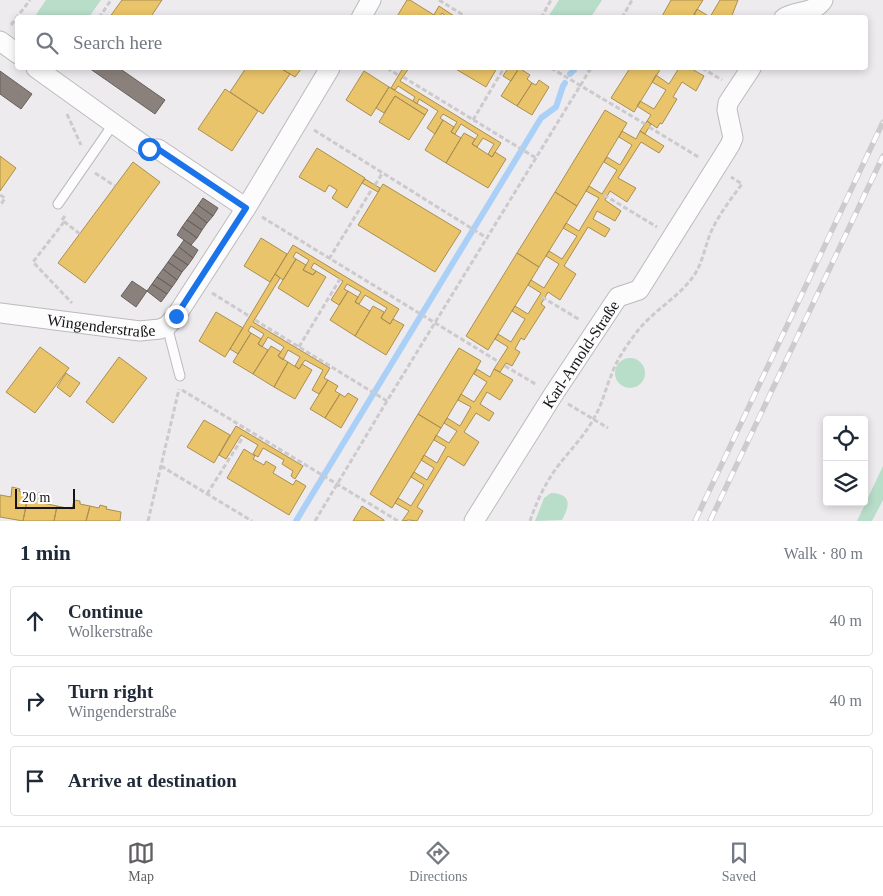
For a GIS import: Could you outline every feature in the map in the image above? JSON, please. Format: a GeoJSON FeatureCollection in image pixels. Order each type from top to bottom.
{"type":"FeatureCollection","features":[{"type":"Feature","properties":{"kind":"street"},"geometry":{"type":"LineString","coordinates":[[362,15],[371,0]]}},
{"type":"Feature","properties":{"kind":"street"},"geometry":{"type":"LineString","coordinates":[[789,15],[810,10],[820,5],[822,0]]}},
{"type":"Feature","properties":{"kind":"street"},"geometry":{"type":"LineString","coordinates":[[3,36],[15,50]]}},
{"type":"Feature","properties":{"kind":"street"},"geometry":{"type":"LineString","coordinates":[[39,70],[149,149],[158,149],[246,208]]}},
{"type":"Feature","properties":{"kind":"street","name":"Wingenderstraße"},"geometry":{"type":"LineString","coordinates":[[0,313],[144,332],[167,326],[176,316],[246,208],[329,70]]}},
{"type":"Feature","properties":{"kind":"street","name":"Karl-Arnold-Straße"},"geometry":{"type":"LineString","coordinates":[[474,521],[561,400],[596,331],[618,297],[639,290],[730,145],[733,138],[727,110],[728,103],[751,70]]}},
{"type":"Feature","properties":{"kind":"lane"},"geometry":{"type":"LineString","coordinates":[[58,204],[114,123]]}},
{"type":"Feature","properties":{"kind":"lane"},"geometry":{"type":"LineString","coordinates":[[167,326],[180,376]]}},
{"type":"Feature","properties":{"kind":"path"},"geometry":{"type":"LineString","coordinates":[[19,15],[30,0]]}},
{"type":"Feature","properties":{"kind":"path"},"geometry":{"type":"LineString","coordinates":[[102,13],[111,0]]}},
{"type":"Feature","properties":{"kind":"path"},"geometry":{"type":"LineString","coordinates":[[440,0],[463,15]]}},
{"type":"Feature","properties":{"kind":"path"},"geometry":{"type":"LineString","coordinates":[[542,15],[551,0]]}},
{"type":"Feature","properties":{"kind":"path"},"geometry":{"type":"LineString","coordinates":[[624,15],[632,0]]}},
{"type":"Feature","properties":{"kind":"path"},"geometry":{"type":"LineString","coordinates":[[3,36],[15,20]]}},
{"type":"Feature","properties":{"kind":"path"},"geometry":{"type":"LineString","coordinates":[[390,70],[398,75]]}},
{"type":"Feature","properties":{"kind":"path"},"geometry":{"type":"LineString","coordinates":[[473,120],[503,70]]}},
{"type":"Feature","properties":{"kind":"path"},"geometry":{"type":"LineString","coordinates":[[554,70],[645,124]]}},
{"type":"Feature","properties":{"kind":"path"},"geometry":{"type":"LineString","coordinates":[[315,521],[590,70]]}},
{"type":"Feature","properties":{"kind":"path"},"geometry":{"type":"LineString","coordinates":[[403,77],[536,158]]}},
{"type":"Feature","properties":{"kind":"path"},"geometry":{"type":"LineString","coordinates":[[57,83],[68,119],[96,173],[115,186]]}},
{"type":"Feature","properties":{"kind":"path"},"geometry":{"type":"LineString","coordinates":[[299,120],[487,238]]}},
{"type":"Feature","properties":{"kind":"path"},"geometry":{"type":"LineString","coordinates":[[649,128],[715,167]]}},
{"type":"Feature","properties":{"kind":"path"},"geometry":{"type":"LineString","coordinates":[[375,185],[383,172]]}},
{"type":"Feature","properties":{"kind":"path"},"geometry":{"type":"LineString","coordinates":[[530,521],[536,503],[554,471],[594,420],[611,374],[635,334],[659,308],[688,284],[695,273],[700,264],[710,233],[742,184],[736,180]]}},
{"type":"Feature","properties":{"kind":"path"},"geometry":{"type":"LineString","coordinates":[[329,259],[372,189]]}},
{"type":"Feature","properties":{"kind":"path"},"geometry":{"type":"LineString","coordinates":[[0,195],[5,198],[0,206]]}},
{"type":"Feature","properties":{"kind":"path"},"geometry":{"type":"LineString","coordinates":[[604,195],[672,237]]}},
{"type":"Feature","properties":{"kind":"path"},"geometry":{"type":"LineString","coordinates":[[246,208],[499,362]]}},
{"type":"Feature","properties":{"kind":"path"},"geometry":{"type":"LineString","coordinates":[[64,222],[33,262],[77,308],[75,323]]}},
{"type":"Feature","properties":{"kind":"path"},"geometry":{"type":"LineString","coordinates":[[343,275],[346,269]]}},
{"type":"Feature","properties":{"kind":"path"},"geometry":{"type":"LineString","coordinates":[[299,347],[340,279]]}},
{"type":"Feature","properties":{"kind":"path"},"geometry":{"type":"LineString","coordinates":[[196,284],[249,316]]}},
{"type":"Feature","properties":{"kind":"path"},"geometry":{"type":"LineString","coordinates":[[542,297],[596,331]]}},
{"type":"Feature","properties":{"kind":"path"},"geometry":{"type":"LineString","coordinates":[[255,320],[387,401]]}},
{"type":"Feature","properties":{"kind":"path"},"geometry":{"type":"LineString","coordinates":[[504,366],[608,428]]}},
{"type":"Feature","properties":{"kind":"path"},"geometry":{"type":"LineString","coordinates":[[148,521],[180,388],[180,376]]}},
{"type":"Feature","properties":{"kind":"path"},"geometry":{"type":"LineString","coordinates":[[180,388],[247,431],[398,521]]}},
{"type":"Feature","properties":{"kind":"path"},"geometry":{"type":"LineString","coordinates":[[207,494],[244,437]]}},
{"type":"Feature","properties":{"kind":"path"},"geometry":{"type":"LineString","coordinates":[[162,466],[252,521]]}},
{"type":"Feature","properties":{"kind":"green space"},"geometry":{"type":"Polygon","coordinates":[[[46,0],[101,0],[90,15],[36,15],[46,0]]]}},
{"type":"Feature","properties":{"kind":"green space"},"geometry":{"type":"Polygon","coordinates":[[[559,0],[602,0],[592,15],[549,15],[559,0]]]}},
{"type":"Feature","properties":{"kind":"green space"},"geometry":{"type":"Polygon","coordinates":[[[630,358],[636,359],[644,367],[644,379],[636,387],[630,388],[624,387],[616,379],[615,373],[616,367],[624,359],[630,358]]]}},
{"type":"Feature","properties":{"kind":"green space"},"geometry":{"type":"Polygon","coordinates":[[[883,466],[883,500],[872,521],[857,521],[864,506],[868,506],[868,498],[883,466]]]}},
{"type":"Feature","properties":{"kind":"green space"},"geometry":{"type":"Polygon","coordinates":[[[551,493],[566,498],[568,505],[562,520],[535,521],[544,498],[551,493]]]}},
{"type":"Feature","properties":{"kind":"building: Homes"},"geometry":{"type":"Polygon","coordinates":[[[122,0],[162,0],[152,15],[111,15],[122,0]]]}},
{"type":"Feature","properties":{"kind":"building: Homes"},"geometry":{"type":"Polygon","coordinates":[[[407,0],[410,0],[434,15],[398,15],[407,0]]]}},
{"type":"Feature","properties":{"kind":"building: Homes"},"geometry":{"type":"Polygon","coordinates":[[[671,0],[703,0],[694,15],[663,15],[671,0]]]}},
{"type":"Feature","properties":{"kind":"building: Homes"},"geometry":{"type":"Polygon","coordinates":[[[720,0],[738,0],[732,15],[711,15],[720,0]]]}},
{"type":"Feature","properties":{"kind":"building: Homes"},"geometry":{"type":"Polygon","coordinates":[[[439,6],[452,15],[444,15],[442,13],[441,15],[434,15],[439,6]]]}},
{"type":"Feature","properties":{"kind":"building: Homes"},"geometry":{"type":"Polygon","coordinates":[[[697,9],[707,15],[696,15],[694,14],[697,9]]]}},
{"type":"Feature","properties":{"kind":"building: Homes"},"geometry":{"type":"Polygon","coordinates":[[[245,70],[283,70],[290,74],[263,114],[230,92],[245,70]]]}},
{"type":"Feature","properties":{"kind":"building: Homes"},"geometry":{"type":"Polygon","coordinates":[[[283,70],[300,70],[295,77],[283,70]]]}},
{"type":"Feature","properties":{"kind":"building: Homes"},"geometry":{"type":"Polygon","coordinates":[[[402,70],[408,70],[400,81],[501,143],[492,157],[488,154],[494,144],[483,138],[477,147],[472,144],[478,135],[461,124],[455,134],[451,132],[457,122],[443,114],[440,118],[443,120],[435,134],[427,128],[438,111],[419,99],[417,104],[413,101],[415,97],[398,86],[395,90],[391,88],[402,70]]]}},
{"type":"Feature","properties":{"kind":"building: Homes"},"geometry":{"type":"Polygon","coordinates":[[[457,70],[496,70],[486,87],[457,70]]]}},
{"type":"Feature","properties":{"kind":"building: Homes"},"geometry":{"type":"Polygon","coordinates":[[[507,70],[518,70],[511,81],[503,76],[507,70]]]}},
{"type":"Feature","properties":{"kind":"building: Homes"},"geometry":{"type":"Polygon","coordinates":[[[518,70],[522,70],[530,75],[527,79],[532,83],[517,106],[501,96],[518,70]]]}},
{"type":"Feature","properties":{"kind":"building: Homes"},"geometry":{"type":"Polygon","coordinates":[[[629,70],[660,70],[634,112],[611,98],[629,70]]]}},
{"type":"Feature","properties":{"kind":"building: Homes"},"geometry":{"type":"Polygon","coordinates":[[[678,70],[694,70],[704,76],[696,91],[682,82],[673,97],[677,99],[662,124],[660,123],[657,128],[647,121],[651,115],[637,106],[640,101],[654,109],[666,90],[652,82],[656,75],[669,84],[678,70]]]}},
{"type":"Feature","properties":{"kind":"building: Homes"},"geometry":{"type":"Polygon","coordinates":[[[364,71],[389,87],[371,116],[346,100],[364,71]]]}},
{"type":"Feature","properties":{"kind":"building: Homes"},"geometry":{"type":"Polygon","coordinates":[[[539,80],[549,87],[532,115],[517,106],[532,83],[536,85],[539,80]]]}},
{"type":"Feature","properties":{"kind":"building: Homes"},"geometry":{"type":"Polygon","coordinates":[[[389,87],[428,110],[425,115],[395,96],[384,113],[376,108],[389,87]]]}},
{"type":"Feature","properties":{"kind":"building: Homes"},"geometry":{"type":"Polygon","coordinates":[[[225,89],[258,111],[232,151],[198,129],[225,89]]]}},
{"type":"Feature","properties":{"kind":"building: Homes"},"geometry":{"type":"Polygon","coordinates":[[[395,96],[425,115],[409,140],[379,122],[395,96]]]}},
{"type":"Feature","properties":{"kind":"building: Homes"},"geometry":{"type":"Polygon","coordinates":[[[605,110],[627,123],[577,206],[555,192],[605,110]]]}},
{"type":"Feature","properties":{"kind":"building: Homes"},"geometry":{"type":"Polygon","coordinates":[[[443,120],[454,127],[451,132],[461,138],[446,163],[425,150],[443,120]]]}},
{"type":"Feature","properties":{"kind":"building: Homes"},"geometry":{"type":"Polygon","coordinates":[[[647,121],[651,124],[645,134],[640,131],[647,121]]]}},
{"type":"Feature","properties":{"kind":"building: Homes"},"geometry":{"type":"Polygon","coordinates":[[[622,131],[636,139],[640,131],[664,146],[659,153],[641,142],[618,178],[636,188],[627,202],[610,191],[605,200],[621,211],[615,221],[597,211],[593,219],[610,229],[605,237],[588,227],[564,266],[576,274],[560,300],[548,292],[541,304],[545,307],[524,340],[521,338],[515,349],[520,352],[512,366],[506,363],[500,372],[494,369],[508,347],[495,339],[498,334],[511,342],[525,319],[512,311],[515,306],[528,314],[541,293],[528,285],[531,280],[544,288],[559,264],[546,256],[549,251],[562,259],[577,236],[563,228],[566,223],[579,231],[599,198],[586,191],[589,186],[602,194],[617,170],[604,162],[607,157],[620,165],[632,145],[619,137],[622,131]]]}},
{"type":"Feature","properties":{"kind":"building: Homes"},"geometry":{"type":"Polygon","coordinates":[[[464,133],[475,139],[472,144],[492,157],[495,152],[506,159],[488,188],[446,163],[464,133]]]}},
{"type":"Feature","properties":{"kind":"building: Homes"},"geometry":{"type":"Polygon","coordinates":[[[317,148],[365,178],[347,208],[332,198],[337,190],[329,185],[325,192],[299,177],[317,148]]]}},
{"type":"Feature","properties":{"kind":"building: Homes"},"geometry":{"type":"Polygon","coordinates":[[[0,156],[16,168],[0,191],[0,156]]]}},
{"type":"Feature","properties":{"kind":"building: Homes"},"geometry":{"type":"Polygon","coordinates":[[[133,162],[160,182],[85,283],[58,263],[133,162]]]}},
{"type":"Feature","properties":{"kind":"building: Homes"},"geometry":{"type":"Polygon","coordinates":[[[365,179],[380,188],[378,192],[362,183],[365,179]]]}},
{"type":"Feature","properties":{"kind":"building: Homes"},"geometry":{"type":"Polygon","coordinates":[[[383,184],[461,231],[435,272],[358,225],[383,184]]]}},
{"type":"Feature","properties":{"kind":"building: Homes"},"geometry":{"type":"Polygon","coordinates":[[[555,192],[577,206],[539,267],[517,253],[555,192]]]}},
{"type":"Feature","properties":{"kind":"building: Homes"},"geometry":{"type":"Polygon","coordinates":[[[261,238],[287,254],[270,282],[244,266],[261,238]]]}},
{"type":"Feature","properties":{"kind":"building: Homes"},"geometry":{"type":"Polygon","coordinates":[[[293,245],[399,309],[390,324],[381,318],[387,308],[365,295],[359,304],[355,302],[361,292],[347,284],[344,289],[348,291],[339,305],[331,300],[343,281],[314,263],[311,268],[316,271],[313,275],[303,270],[309,260],[296,252],[293,257],[296,259],[283,280],[275,274],[293,245]]]}},
{"type":"Feature","properties":{"kind":"building: Homes"},"geometry":{"type":"Polygon","coordinates":[[[517,253],[539,267],[488,350],[466,336],[517,253]]]}},
{"type":"Feature","properties":{"kind":"building: Homes"},"geometry":{"type":"Polygon","coordinates":[[[296,259],[306,265],[303,270],[313,275],[316,271],[326,277],[308,307],[278,288],[296,259]]]}},
{"type":"Feature","properties":{"kind":"building: Homes"},"geometry":{"type":"Polygon","coordinates":[[[275,274],[280,278],[253,322],[330,368],[324,378],[328,380],[319,394],[312,390],[323,370],[305,360],[299,369],[295,366],[300,357],[288,350],[283,360],[278,356],[284,347],[268,337],[262,347],[258,344],[264,334],[251,326],[248,331],[251,333],[238,354],[230,349],[275,274]]]}},
{"type":"Feature","properties":{"kind":"building: Homes"},"geometry":{"type":"Polygon","coordinates":[[[348,291],[358,297],[355,302],[370,311],[355,336],[330,320],[348,291]]]}},
{"type":"Feature","properties":{"kind":"building: Homes"},"geometry":{"type":"Polygon","coordinates":[[[373,306],[384,312],[381,318],[390,324],[393,319],[404,325],[386,355],[355,336],[373,306]]]}},
{"type":"Feature","properties":{"kind":"building: Homes"},"geometry":{"type":"Polygon","coordinates":[[[216,312],[243,328],[225,357],[199,341],[216,312]]]}},
{"type":"Feature","properties":{"kind":"building: Homes"},"geometry":{"type":"Polygon","coordinates":[[[251,333],[261,339],[258,344],[268,350],[253,374],[233,362],[251,333]]]}},
{"type":"Feature","properties":{"kind":"building: Homes"},"geometry":{"type":"Polygon","coordinates":[[[271,346],[281,352],[278,356],[288,362],[274,387],[253,374],[271,346]]]}},
{"type":"Feature","properties":{"kind":"building: Homes"},"geometry":{"type":"Polygon","coordinates":[[[40,347],[69,368],[35,413],[6,392],[40,347]]]}},
{"type":"Feature","properties":{"kind":"building: Homes"},"geometry":{"type":"Polygon","coordinates":[[[459,348],[481,361],[441,428],[418,414],[459,348]]]}},
{"type":"Feature","properties":{"kind":"building: Homes"},"geometry":{"type":"Polygon","coordinates":[[[119,357],[147,378],[113,423],[86,402],[119,357]]]}},
{"type":"Feature","properties":{"kind":"building: Homes"},"geometry":{"type":"Polygon","coordinates":[[[288,362],[299,369],[302,364],[312,370],[295,399],[274,387],[288,362]]]}},
{"type":"Feature","properties":{"kind":"building: Homes"},"geometry":{"type":"Polygon","coordinates":[[[477,369],[490,377],[494,369],[513,380],[500,400],[487,392],[480,404],[494,413],[489,421],[476,413],[464,432],[479,442],[464,466],[448,456],[417,507],[423,511],[417,521],[402,521],[409,511],[395,503],[398,498],[411,506],[424,485],[411,477],[414,472],[427,480],[434,468],[421,460],[424,455],[437,463],[446,447],[434,440],[436,435],[449,443],[457,431],[444,423],[447,418],[460,426],[471,407],[458,400],[461,394],[474,402],[487,382],[474,374],[477,369]]]}},
{"type":"Feature","properties":{"kind":"building: Homes"},"geometry":{"type":"Polygon","coordinates":[[[66,373],[80,383],[70,397],[57,387],[66,373]]]}},
{"type":"Feature","properties":{"kind":"building: Homes"},"geometry":{"type":"Polygon","coordinates":[[[328,380],[338,386],[335,391],[340,394],[325,418],[310,409],[328,380]]]}},
{"type":"Feature","properties":{"kind":"building: Homes"},"geometry":{"type":"Polygon","coordinates":[[[348,393],[358,399],[341,428],[325,418],[340,394],[345,397],[348,393]]]}},
{"type":"Feature","properties":{"kind":"building: Homes"},"geometry":{"type":"Polygon","coordinates":[[[418,414],[441,428],[392,508],[370,494],[418,414]]]}},
{"type":"Feature","properties":{"kind":"building: Homes"},"geometry":{"type":"Polygon","coordinates":[[[204,420],[230,435],[214,463],[187,447],[204,420]]]}},
{"type":"Feature","properties":{"kind":"building: Homes"},"geometry":{"type":"Polygon","coordinates":[[[236,426],[303,466],[295,479],[291,476],[293,471],[282,464],[284,460],[263,448],[258,457],[253,454],[258,445],[241,435],[226,459],[219,455],[236,426]]]}},
{"type":"Feature","properties":{"kind":"building: Homes"},"geometry":{"type":"Polygon","coordinates":[[[244,449],[255,456],[253,459],[264,465],[266,461],[276,467],[273,473],[293,485],[296,480],[306,486],[289,515],[227,478],[244,449]]]}},
{"type":"Feature","properties":{"kind":"building: Homes"},"geometry":{"type":"Polygon","coordinates":[[[12,487],[20,489],[19,491],[28,496],[23,521],[0,517],[0,495],[11,497],[12,487]]]}},
{"type":"Feature","properties":{"kind":"building: Homes"},"geometry":{"type":"Polygon","coordinates":[[[38,493],[45,494],[43,503],[57,506],[54,521],[23,521],[28,496],[38,495],[38,493]]]}},
{"type":"Feature","properties":{"kind":"building: Homes"},"geometry":{"type":"Polygon","coordinates":[[[74,500],[80,501],[80,504],[90,506],[86,521],[54,521],[57,506],[72,509],[74,500]]]}},
{"type":"Feature","properties":{"kind":"building: Homes"},"geometry":{"type":"Polygon","coordinates":[[[100,505],[107,507],[106,509],[121,512],[120,521],[86,521],[90,506],[99,508],[100,505]]]}},
{"type":"Feature","properties":{"kind":"building: Homes"},"geometry":{"type":"Polygon","coordinates":[[[362,506],[384,520],[384,521],[353,521],[362,506]]]}},
{"type":"Feature","properties":{"kind":"building: Industry"},"geometry":{"type":"Polygon","coordinates":[[[92,70],[122,70],[165,100],[155,114],[92,70]]]}},
{"type":"Feature","properties":{"kind":"building: Industry"},"geometry":{"type":"Polygon","coordinates":[[[0,71],[32,94],[21,109],[0,94],[0,71]]]}},
{"type":"Feature","properties":{"kind":"building: Industry"},"geometry":{"type":"Polygon","coordinates":[[[203,198],[218,208],[213,216],[198,205],[203,198]]]}},
{"type":"Feature","properties":{"kind":"building: Industry"},"geometry":{"type":"Polygon","coordinates":[[[198,205],[213,216],[207,223],[193,212],[198,205]]]}},
{"type":"Feature","properties":{"kind":"building: Industry"},"geometry":{"type":"Polygon","coordinates":[[[193,212],[207,223],[202,230],[187,220],[193,212]]]}},
{"type":"Feature","properties":{"kind":"building: Industry"},"geometry":{"type":"Polygon","coordinates":[[[187,220],[202,230],[197,238],[182,227],[187,220]]]}},
{"type":"Feature","properties":{"kind":"building: Industry"},"geometry":{"type":"Polygon","coordinates":[[[182,227],[197,238],[191,245],[177,235],[182,227]]]}},
{"type":"Feature","properties":{"kind":"building: Industry"},"geometry":{"type":"Polygon","coordinates":[[[184,240],[198,250],[193,258],[179,247],[184,240]]]}},
{"type":"Feature","properties":{"kind":"building: Industry"},"geometry":{"type":"Polygon","coordinates":[[[179,247],[193,258],[188,265],[173,255],[179,247]]]}},
{"type":"Feature","properties":{"kind":"building: Industry"},"geometry":{"type":"Polygon","coordinates":[[[173,255],[188,265],[182,272],[168,262],[173,255]]]}},
{"type":"Feature","properties":{"kind":"building: Industry"},"geometry":{"type":"Polygon","coordinates":[[[168,262],[182,272],[177,280],[163,269],[168,262]]]}},
{"type":"Feature","properties":{"kind":"building: Industry"},"geometry":{"type":"Polygon","coordinates":[[[163,269],[177,280],[172,287],[157,277],[163,269]]]}},
{"type":"Feature","properties":{"kind":"building: Industry"},"geometry":{"type":"Polygon","coordinates":[[[157,277],[172,287],[167,294],[152,284],[157,277]]]}},
{"type":"Feature","properties":{"kind":"building: Industry"},"geometry":{"type":"Polygon","coordinates":[[[132,281],[147,291],[136,307],[121,296],[132,281]]]}},
{"type":"Feature","properties":{"kind":"building: Industry"},"geometry":{"type":"Polygon","coordinates":[[[152,284],[167,294],[161,302],[147,291],[152,284]]]}},
{"type":"Feature","properties":{"kind":"waterway"},"geometry":{"type":"LineString","coordinates":[[570,74],[574,70]]}},
{"type":"Feature","properties":{"kind":"waterway"},"geometry":{"type":"LineString","coordinates":[[296,521],[541,118],[556,107],[565,83]]}},
{"type":"Feature","properties":{"kind":"railway"},"geometry":{"type":"LineString","coordinates":[[695,521],[883,122]]}},
{"type":"Feature","properties":{"kind":"railway"},"geometry":{"type":"LineString","coordinates":[[710,521],[883,156]]}},
{"type":"Feature","properties":{"kind":"route"},"geometry":{"type":"LineString","coordinates":[[149,149],[158,149],[246,208],[176,316]]}}]}
